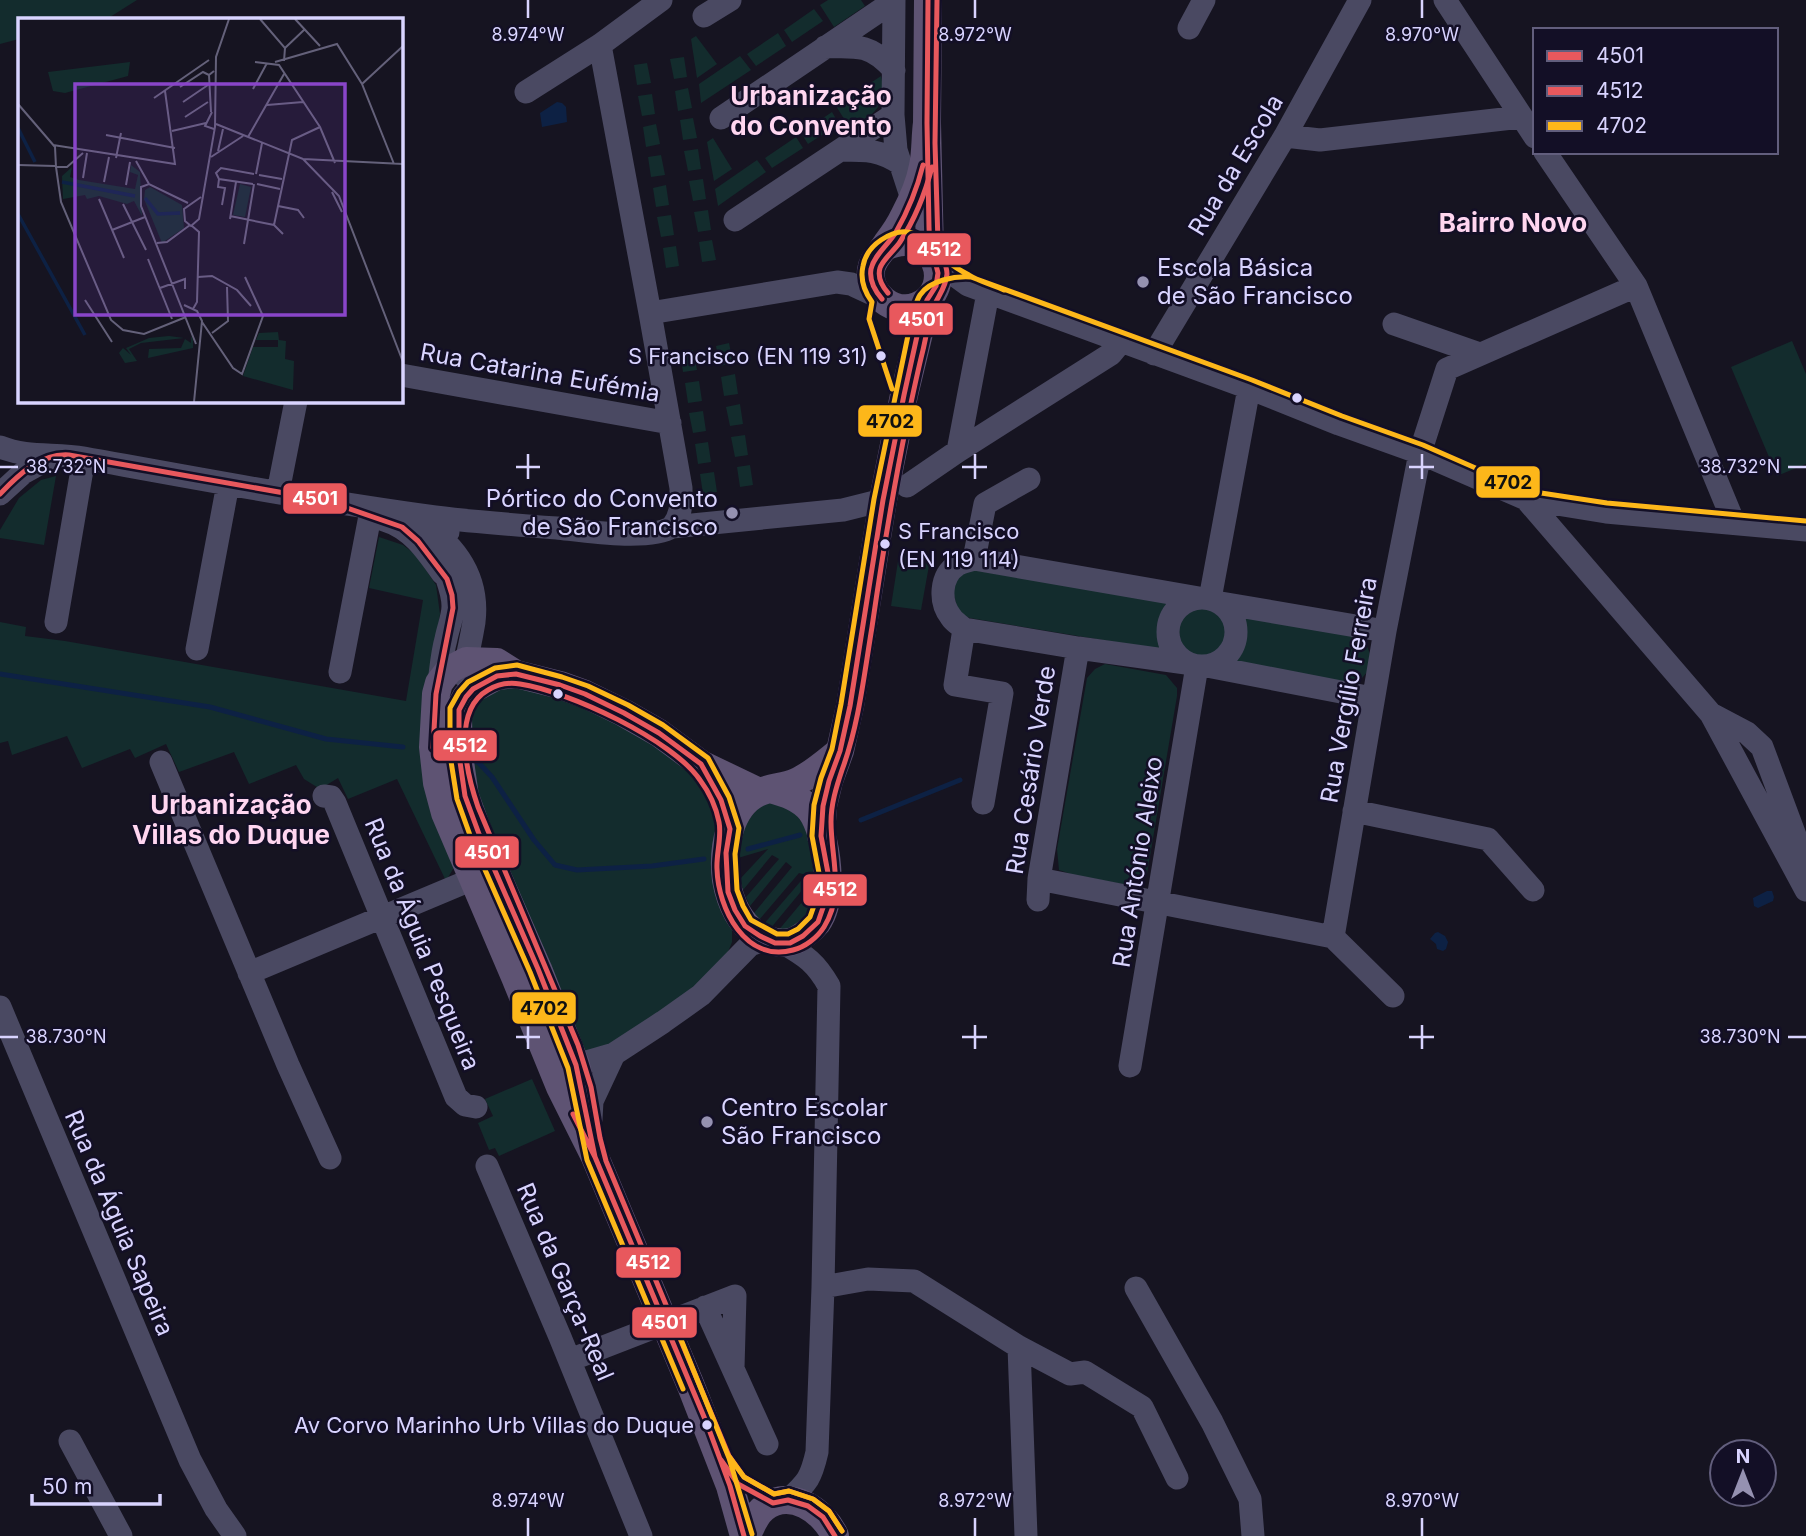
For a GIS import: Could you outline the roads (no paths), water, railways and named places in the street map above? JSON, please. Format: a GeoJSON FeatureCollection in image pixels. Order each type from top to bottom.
{"type":"FeatureCollection","features":[{"type":"Feature","properties":{"kind":"main road"},"geometry":{"type":"LineString","coordinates":[[882,299],[902,308],[919,305],[936,286],[938,273],[933,257],[927,123],[928,0]]}},
{"type":"Feature","properties":{"kind":"main road"},"geometry":{"type":"LineString","coordinates":[[904,395],[901,337],[882,299],[873,288],[871,269],[912,200],[923,166],[927,123]]}},
{"type":"Feature","properties":{"kind":"main road"},"geometry":{"type":"LineString","coordinates":[[883,249],[904,241],[923,247],[933,257]]}},
{"type":"Feature","properties":{"kind":"main road"},"geometry":{"type":"LineString","coordinates":[[821,836],[823,806],[850,706],[883,500],[904,395],[928,298]]}},
{"type":"Feature","properties":{"kind":"main road"},"geometry":{"type":"LineString","coordinates":[[745,1536],[721,1460],[592,1145],[559,1087],[445,813],[437,783],[433,747],[434,719],[439,683],[449,670],[466,661],[486,661],[503,671],[561,685],[585,694],[659,733],[701,764],[764,790],[787,793],[799,800],[810,811],[818,827],[828,873],[826,899],[818,922],[803,936],[790,943],[775,941],[746,926],[735,910],[728,892],[726,874],[730,829],[738,811],[747,800],[764,790],[796,782],[814,772],[839,751]]}},
{"type":"Feature","properties":{"kind":"main road"},"geometry":{"type":"LineString","coordinates":[[503,671],[473,689],[459,710],[458,755],[465,796],[576,1065],[592,1145]]}},
{"type":"Feature","properties":{"kind":"main road"},"geometry":{"type":"LineString","coordinates":[[701,764],[721,800],[730,829]]}},
{"type":"Feature","properties":{"kind":"main road"},"geometry":{"type":"LineString","coordinates":[[721,1460],[738,1484],[780,1501],[797,1502],[816,1511],[835,1536]]}},
{"type":"Feature","properties":{"kind":"main road"},"geometry":{"type":"LineString","coordinates":[[745,1536],[764,1508],[780,1501]]}},
{"type":"Feature","properties":{"kind":"street"},"geometry":{"type":"LineString","coordinates":[[527,92],[662,0]]}},
{"type":"Feature","properties":{"kind":"street"},"geometry":{"type":"LineString","coordinates":[[704,16],[730,0]]}},
{"type":"Feature","properties":{"kind":"street"},"geometry":{"type":"LineString","coordinates":[[721,118],[894,0]]}},
{"type":"Feature","properties":{"kind":"street"},"geometry":{"type":"LineString","coordinates":[[894,0],[893,115],[896,150],[912,200]]}},
{"type":"Feature","properties":{"kind":"street"},"geometry":{"type":"LineString","coordinates":[[1189,28],[1204,0]]}},
{"type":"Feature","properties":{"kind":"street","name":"Rua da Escola"},"geometry":{"type":"LineString","coordinates":[[1154,354],[1285,136],[1360,0]]}},
{"type":"Feature","properties":{"kind":"street"},"geometry":{"type":"LineString","coordinates":[[1445,0],[1533,134]]}},
{"type":"Feature","properties":{"kind":"street"},"geometry":{"type":"LineString","coordinates":[[324,499],[370,516],[472,525],[655,533],[666,531],[677,521],[682,509],[681,488],[600,44]]}},
{"type":"Feature","properties":{"kind":"street"},"geometry":{"type":"LineString","coordinates":[[825,47],[868,49],[883,57],[894,70]]}},
{"type":"Feature","properties":{"kind":"street"},"geometry":{"type":"LineString","coordinates":[[735,220],[893,115]]}},
{"type":"Feature","properties":{"kind":"street"},"geometry":{"type":"LineString","coordinates":[[1285,136],[1320,139],[1521,117]]}},
{"type":"Feature","properties":{"kind":"street"},"geometry":{"type":"LineString","coordinates":[[842,149],[873,151],[887,155],[901,164]]}},
{"type":"Feature","properties":{"kind":"street"},"geometry":{"type":"LineString","coordinates":[[1546,154],[1636,286],[1734,523]]}},
{"type":"Feature","properties":{"kind":"street"},"geometry":{"type":"LineString","coordinates":[[837,282],[883,249]]}},
{"type":"Feature","properties":{"kind":"street"},"geometry":{"type":"LineString","coordinates":[[933,257],[947,272],[978,289],[1420,453],[1526,499],[1606,512],[1806,530]]}},
{"type":"Feature","properties":{"kind":"street"},"geometry":{"type":"LineString","coordinates":[[650,313],[837,282],[851,284],[882,299]]}},
{"type":"Feature","properties":{"kind":"street","name":"Rua Vergílio Ferreira"},"geometry":{"type":"LineString","coordinates":[[1333,937],[1372,698],[1420,453],[1447,369],[1636,286]]}},
{"type":"Feature","properties":{"kind":"street"},"geometry":{"type":"LineString","coordinates":[[928,298],[945,289],[978,289]]}},
{"type":"Feature","properties":{"kind":"street"},"geometry":{"type":"LineString","coordinates":[[958,451],[978,289]]}},
{"type":"Feature","properties":{"kind":"street"},"geometry":{"type":"LineString","coordinates":[[1394,324],[1480,354]]}},
{"type":"Feature","properties":{"kind":"street"},"geometry":{"type":"LineString","coordinates":[[907,486],[1111,354],[1121,342]]}},
{"type":"Feature","properties":{"kind":"street","name":"Rua Catarina Eufémia"},"geometry":{"type":"LineString","coordinates":[[402,375],[670,423]]}},
{"type":"Feature","properties":{"kind":"street"},"geometry":{"type":"LineString","coordinates":[[1210,600],[1249,388]]}},
{"type":"Feature","properties":{"kind":"street"},"geometry":{"type":"LineString","coordinates":[[278,492],[296,402]]}},
{"type":"Feature","properties":{"kind":"street"},"geometry":{"type":"LineString","coordinates":[[0,447],[33,455],[84,458],[324,499],[405,520],[428,539],[443,539],[472,525]]}},
{"type":"Feature","properties":{"kind":"street"},"geometry":{"type":"LineString","coordinates":[[0,494],[23,473],[56,455]]}},
{"type":"Feature","properties":{"kind":"street"},"geometry":{"type":"LineString","coordinates":[[56,622],[84,458]]}},
{"type":"Feature","properties":{"kind":"street"},"geometry":{"type":"LineString","coordinates":[[0,463],[0,487]]}},
{"type":"Feature","properties":{"kind":"street"},"geometry":{"type":"LineString","coordinates":[[974,559],[985,503],[1030,479]]}},
{"type":"Feature","properties":{"kind":"street"},"geometry":{"type":"LineString","coordinates":[[197,649],[228,484]]}},
{"type":"Feature","properties":{"kind":"street"},"geometry":{"type":"LineString","coordinates":[[1526,499],[1711,714],[1806,891]]}},
{"type":"Feature","properties":{"kind":"street"},"geometry":{"type":"LineString","coordinates":[[672,527],[843,510],[883,500]]}},
{"type":"Feature","properties":{"kind":"street"},"geometry":{"type":"LineString","coordinates":[[340,672],[370,516]]}},
{"type":"Feature","properties":{"kind":"street"},"geometry":{"type":"LineString","coordinates":[[405,520],[418,541],[455,571],[471,588],[474,620],[479,637],[503,671]]}},
{"type":"Feature","properties":{"kind":"street"},"geometry":{"type":"LineString","coordinates":[[466,661],[459,650],[452,594],[455,571],[472,525]]}},
{"type":"Feature","properties":{"kind":"street"},"geometry":{"type":"LineString","coordinates":[[443,539],[441,564],[455,571]]}},
{"type":"Feature","properties":{"kind":"street"},"geometry":{"type":"LineString","coordinates":[[1372,698],[1197,665],[964,629],[951,617],[943,603],[943,589],[947,577],[957,565],[974,559],[1385,631]]}},
{"type":"Feature","properties":{"kind":"street"},"geometry":{"type":"LineString","coordinates":[[1210,600],[1229,611],[1235,621],[1235,645],[1229,655],[1220,662],[1197,665],[1178,656],[1171,647],[1169,626],[1172,616],[1188,601],[1210,600]]}},
{"type":"Feature","properties":{"kind":"street"},"geometry":{"type":"LineString","coordinates":[[439,683],[453,608]]}},
{"type":"Feature","properties":{"kind":"street"},"geometry":{"type":"LineString","coordinates":[[459,710],[474,620]]}},
{"type":"Feature","properties":{"kind":"street"},"geometry":{"type":"LineString","coordinates":[[964,629],[955,685],[1002,693],[983,803]]}},
{"type":"Feature","properties":{"kind":"street","name":"Rua Cesário Verde"},"geometry":{"type":"LineString","coordinates":[[1078,648],[1038,890],[1157,903]]}},
{"type":"Feature","properties":{"kind":"street","name":"Rua António Aleixo"},"geometry":{"type":"LineString","coordinates":[[1130,1066],[1197,665]]}},
{"type":"Feature","properties":{"kind":"street"},"geometry":{"type":"LineString","coordinates":[[1711,714],[1747,733],[1762,747],[1806,865]]}},
{"type":"Feature","properties":{"kind":"street"},"geometry":{"type":"LineString","coordinates":[[161,762],[288,1065],[330,1158]]}},
{"type":"Feature","properties":{"kind":"street","name":"Rua da Águia Pesqueira"},"geometry":{"type":"LineString","coordinates":[[324,796],[331,797],[335,803],[456,1097],[465,1105],[476,1107]]}},
{"type":"Feature","properties":{"kind":"street"},"geometry":{"type":"LineString","coordinates":[[1354,811],[1488,839],[1533,890]]}},
{"type":"Feature","properties":{"kind":"street"},"geometry":{"type":"LineString","coordinates":[[249,973],[473,880],[486,850]]}},
{"type":"Feature","properties":{"kind":"street"},"geometry":{"type":"LineString","coordinates":[[473,880],[496,894],[522,934]]}},
{"type":"Feature","properties":{"kind":"street"},"geometry":{"type":"LineString","coordinates":[[1157,903],[1333,937],[1393,996]]}},
{"type":"Feature","properties":{"kind":"street"},"geometry":{"type":"LineString","coordinates":[[547,1055],[567,1065],[576,1065],[614,1054],[701,995],[750,945],[775,941],[801,953],[819,968],[829,986],[817,1452],[812,1473],[805,1484],[780,1501]]}},
{"type":"Feature","properties":{"kind":"street","name":"Rua da Águia Sapeira"},"geometry":{"type":"LineString","coordinates":[[0,1007],[190,1460],[216,1509],[235,1536]]}},
{"type":"Feature","properties":{"kind":"street"},"geometry":{"type":"LineString","coordinates":[[592,1145],[592,1101],[614,1054]]}},
{"type":"Feature","properties":{"kind":"street","name":"Rua da Garça-Real"},"geometry":{"type":"LineString","coordinates":[[487,1166],[641,1536]]}},
{"type":"Feature","properties":{"kind":"street"},"geometry":{"type":"LineString","coordinates":[[823,1287],[868,1279],[914,1281],[1019,1347],[1070,1374],[1085,1372],[1142,1407],[1177,1478]]}},
{"type":"Feature","properties":{"kind":"street"},"geometry":{"type":"LineString","coordinates":[[1136,1288],[1212,1422],[1250,1499],[1253,1536]]}},
{"type":"Feature","properties":{"kind":"street"},"geometry":{"type":"LineString","coordinates":[[570,1360],[735,1296],[733,1368]]}},
{"type":"Feature","properties":{"kind":"street"},"geometry":{"type":"LineString","coordinates":[[705,1307],[767,1444]]}},
{"type":"Feature","properties":{"kind":"street"},"geometry":{"type":"LineString","coordinates":[[1019,1347],[1026,1536]]}},
{"type":"Feature","properties":{"kind":"street"},"geometry":{"type":"LineString","coordinates":[[71,1441],[121,1536]]}},
{"type":"Feature","properties":{"kind":"street","name":"Rua da Águia Sapeira"},"geometry":{"type":"LineString","coordinates":[[190,1460],[195,1482],[220,1536]]}},
{"type":"Feature","properties":{"kind":"water"},"geometry":{"type":"Polygon","coordinates":[[[557,102],[566,107],[567,122],[542,127],[540,113],[557,102]]]}},
{"type":"Feature","properties":{"kind":"water"},"geometry":{"type":"Polygon","coordinates":[[[1772,891],[1773,901],[1758,908],[1754,906],[1753,898],[1772,891]]]}},
{"type":"Feature","properties":{"kind":"water"},"geometry":{"type":"Polygon","coordinates":[[[1438,932],[1445,936],[1448,942],[1443,951],[1437,949],[1430,939],[1438,932]]]}},
{"type":"Feature","properties":{"kind":"waterway"},"geometry":{"type":"LineString","coordinates":[[0,674],[210,707],[326,739],[403,747]]}},
{"type":"Feature","properties":{"kind":"waterway"},"geometry":{"type":"LineString","coordinates":[[471,759],[479,763],[492,777],[534,840],[555,865],[577,870],[652,866],[704,859]]}},
{"type":"Feature","properties":{"kind":"waterway"},"geometry":{"type":"LineString","coordinates":[[861,820],[960,780]]}},
{"type":"Feature","properties":{"kind":"waterway"},"geometry":{"type":"LineString","coordinates":[[748,849],[800,835]]}},
{"type":"Feature","properties":{"kind":"place","name":"Escola Básica de São Francisco"},"geometry":{"type":"Point","coordinates":[1143,282]}},
{"type":"Feature","properties":{"kind":"place","name":"S Francisco (EN 119 31)"},"geometry":{"type":"Point","coordinates":[881,356]}},
{"type":"Feature","properties":{"kind":"place","name":"Pórtico do Convento de São Francisco"},"geometry":{"type":"Point","coordinates":[732,513]}},
{"type":"Feature","properties":{"kind":"place","name":"S Francisco (EN 119 114)"},"geometry":{"type":"Point","coordinates":[885,544]}},
{"type":"Feature","properties":{"kind":"place","name":"Centro Escolar São Francisco"},"geometry":{"type":"Point","coordinates":[707,1122]}},
{"type":"Feature","properties":{"kind":"place","name":"Av Corvo Marinho Urb Villas do Duque"},"geometry":{"type":"Point","coordinates":[707,1425]}},
{"type":"Feature","properties":{"kind":"district","name":"Urbanização do Convento"},"geometry":{"type":"Point","coordinates":[811,111]}},
{"type":"Feature","properties":{"kind":"district","name":"Bairro Novo"},"geometry":{"type":"Point","coordinates":[1513,223]}},
{"type":"Feature","properties":{"kind":"district","name":"Urbanização Villas do Duque"},"geometry":{"type":"Point","coordinates":[231,820]}}]}
